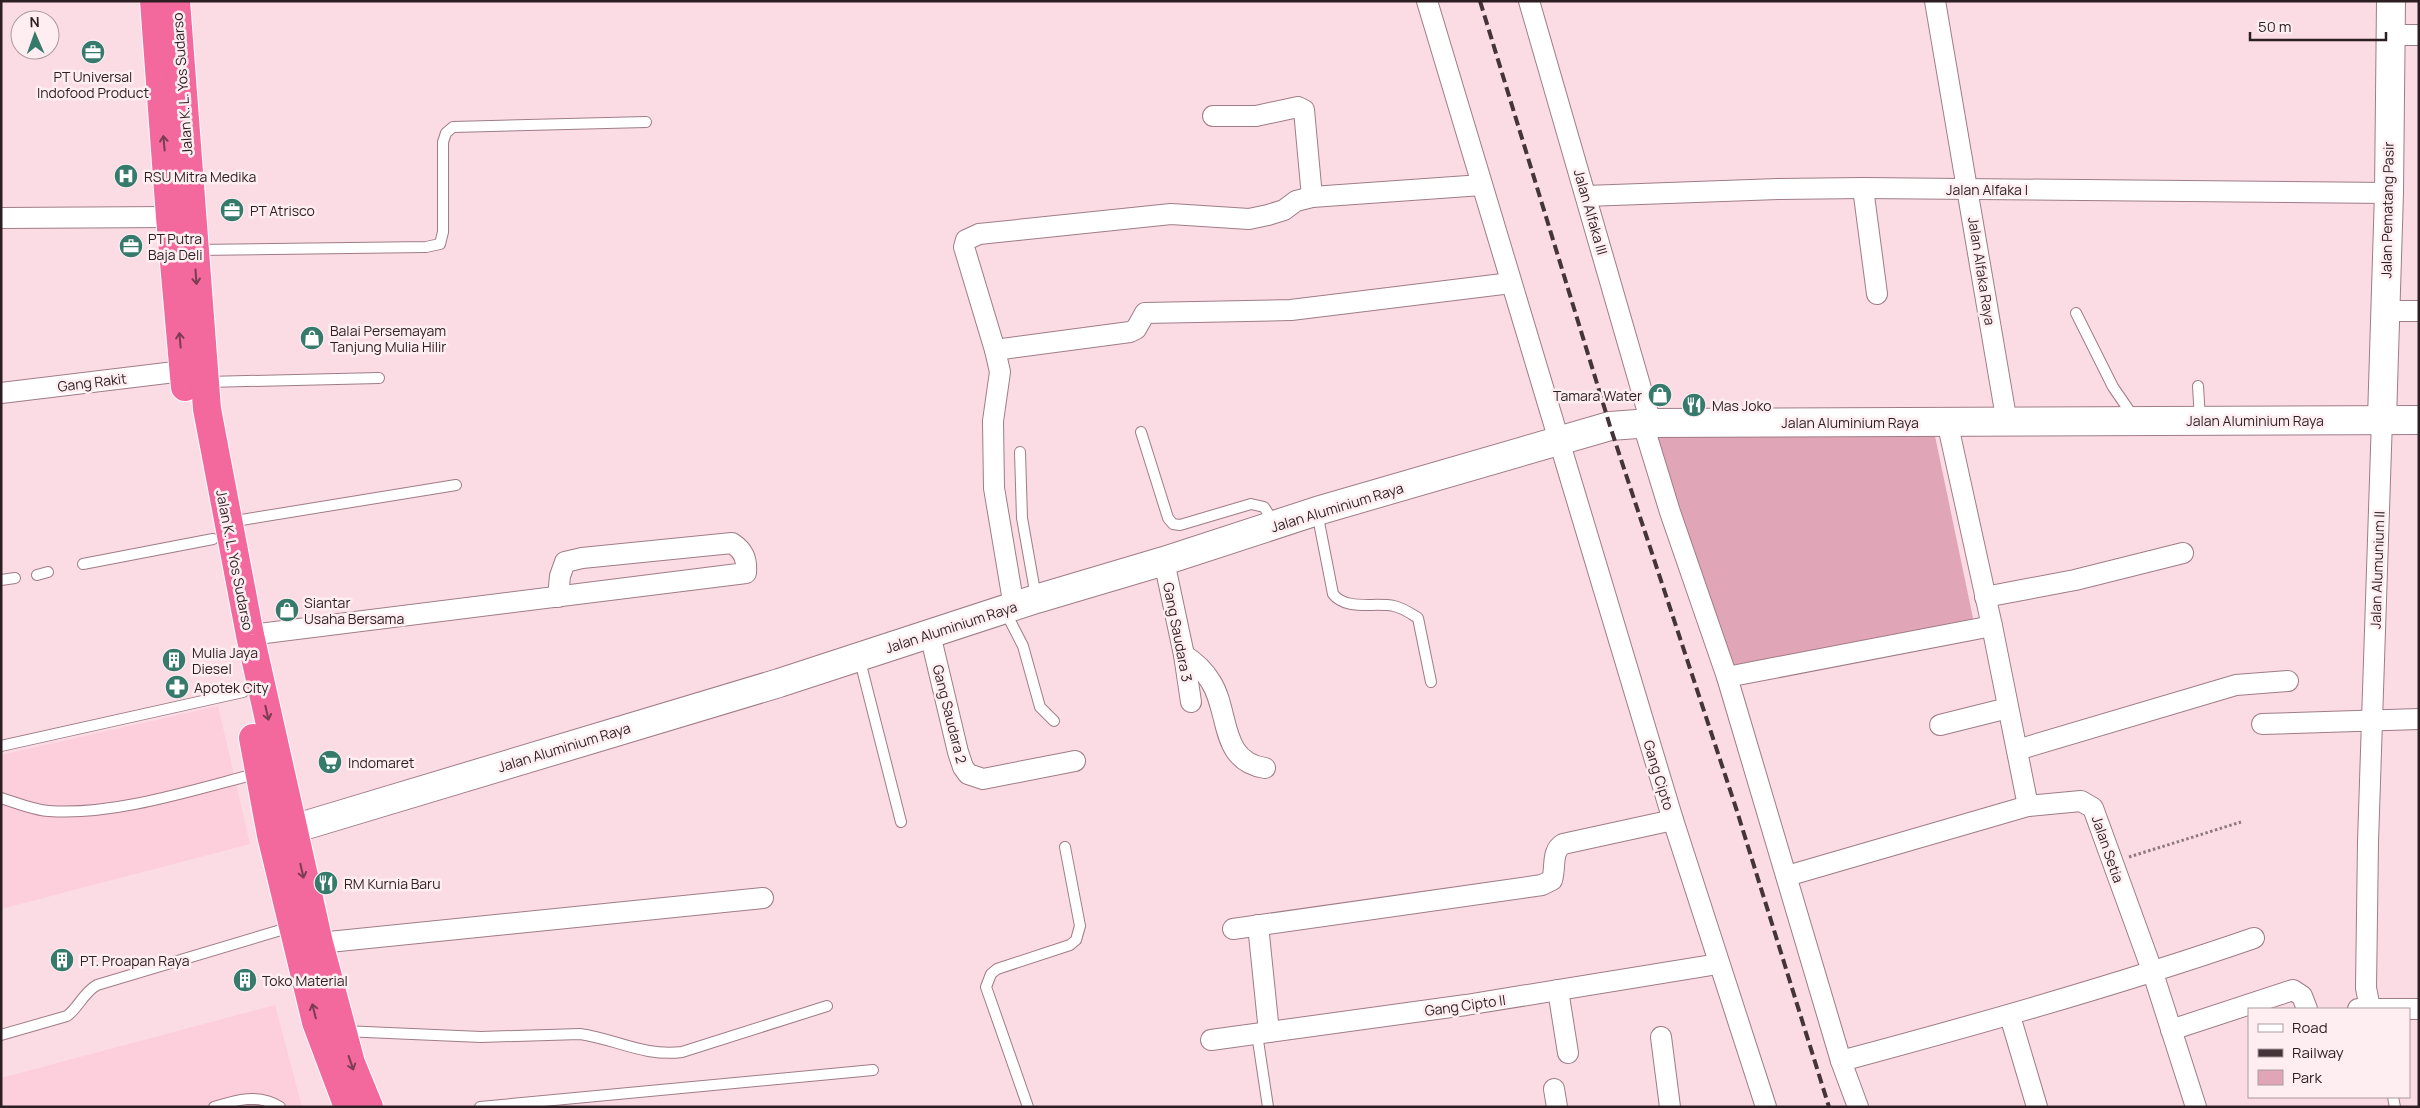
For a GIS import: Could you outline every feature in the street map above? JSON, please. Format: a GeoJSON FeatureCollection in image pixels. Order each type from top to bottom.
{"type":"FeatureCollection","features":[{"type":"Feature","properties":{"kind":"highway","name":"Jalan K. L. Yos Sudarso"},"geometry":{"type":"LineString","coordinates":[[154,1],[193,376],[206,409],[220,531],[243,692],[260,772],[319,943],[351,1063],[369,1107]]}},
{"type":"Feature","properties":{"kind":"highway","name":"Jalan K. L. Yos Sudarso"},"geometry":{"type":"LineString","coordinates":[[176,1],[176,202],[194,250],[193,376]]}},
{"type":"Feature","properties":{"kind":"highway","name":"Jalan K. L. Yos Sudarso"},"geometry":{"type":"LineString","coordinates":[[220,531],[250,636],[282,832],[292,926],[316,1022],[348,1107]]}},
{"type":"Feature","properties":{"kind":"main road","name":"Jalan Pematang Pasir"},"geometry":{"type":"LineString","coordinates":[[2382,419],[2391,1]]}},
{"type":"Feature","properties":{"kind":"main road","name":"Jalan Aluminium Raya"},"geometry":{"type":"LineString","coordinates":[[282,832],[779,683],[1018,605],[1164,561],[1317,511],[1610,426],[1647,424],[2007,422],[2136,419],[2200,421],[2419,420]]}},
{"type":"Feature","properties":{"kind":"street","name":"Gang Cipto"},"geometry":{"type":"LineString","coordinates":[[1428,1],[1673,820],[1718,964],[1766,1107]]}},
{"type":"Feature","properties":{"kind":"street","name":"Jalan Alfaka III"},"geometry":{"type":"LineString","coordinates":[[1529,1],[1586,196],[1670,512],[1727,677],[1841,1061],[1858,1107]]}},
{"type":"Feature","properties":{"kind":"street","name":"Jalan Alfaka Raya"},"geometry":{"type":"LineString","coordinates":[[1934,1],[1968,188],[2007,422]]}},
{"type":"Feature","properties":{"kind":"street"},"geometry":{"type":"LineString","coordinates":[[2390,35],[2419,35]]}},
{"type":"Feature","properties":{"kind":"street"},"geometry":{"type":"LineString","coordinates":[[1213,116],[1256,116],[1298,107],[1304,110],[1312,197]]}},
{"type":"Feature","properties":{"kind":"street"},"geometry":{"type":"LineString","coordinates":[[1018,605],[994,488],[993,422],[1000,372],[964,248],[964,243],[970,237],[1171,214],[1249,218],[1268,216],[1284,210],[1296,202],[1312,197],[1482,185]]}},
{"type":"Feature","properties":{"kind":"street"},"geometry":{"type":"LineString","coordinates":[[1863,188],[1877,294]]}},
{"type":"Feature","properties":{"kind":"street","name":"Jalan Alfaka I"},"geometry":{"type":"LineString","coordinates":[[1586,196],[1863,188],[2388,194]]}},
{"type":"Feature","properties":{"kind":"street"},"geometry":{"type":"LineString","coordinates":[[1,218],[176,202]]}},
{"type":"Feature","properties":{"kind":"street"},"geometry":{"type":"LineString","coordinates":[[995,350],[1130,332],[1136,328],[1145,313],[1291,310],[1511,283]]}},
{"type":"Feature","properties":{"kind":"street"},"geometry":{"type":"LineString","coordinates":[[2385,311],[2419,311]]}},
{"type":"Feature","properties":{"kind":"street","name":"Gang Rakit"},"geometry":{"type":"LineString","coordinates":[[1,393],[193,376]]}},
{"type":"Feature","properties":{"kind":"street","name":"Jalan Alumunium II"},"geometry":{"type":"LineString","coordinates":[[2373,1008],[2366,979],[2382,419]]}},
{"type":"Feature","properties":{"kind":"street"},"geometry":{"type":"LineString","coordinates":[[1947,421],[1986,597],[2028,806]]}},
{"type":"Feature","properties":{"kind":"street"},"geometry":{"type":"LineString","coordinates":[[250,636],[558,597],[746,573],[747,563],[742,550],[732,543],[582,558],[565,562],[560,576],[558,597]]}},
{"type":"Feature","properties":{"kind":"street"},"geometry":{"type":"LineString","coordinates":[[1986,597],[2075,580],[2183,553]]}},
{"type":"Feature","properties":{"kind":"street","name":"Gang Saudara 3"},"geometry":{"type":"LineString","coordinates":[[1164,561],[1184,655],[1191,702]]}},
{"type":"Feature","properties":{"kind":"street"},"geometry":{"type":"LineString","coordinates":[[1727,677],[1992,626]]}},
{"type":"Feature","properties":{"kind":"street","name":"Gang Saudara 2"},"geometry":{"type":"LineString","coordinates":[[930,634],[958,752],[963,767],[968,774],[984,779],[1075,761]]}},
{"type":"Feature","properties":{"kind":"street"},"geometry":{"type":"LineString","coordinates":[[1184,655],[1195,663],[1212,683],[1224,726],[1239,756],[1256,766],[1265,768]]}},
{"type":"Feature","properties":{"kind":"street"},"geometry":{"type":"LineString","coordinates":[[2016,750],[2236,685],[2288,681]]}},
{"type":"Feature","properties":{"kind":"street"},"geometry":{"type":"LineString","coordinates":[[1940,725],[2008,708]]}},
{"type":"Feature","properties":{"kind":"street"},"geometry":{"type":"LineString","coordinates":[[2262,724],[2419,719]]}},
{"type":"Feature","properties":{"kind":"street","name":"Jalan Setia"},"geometry":{"type":"LineString","coordinates":[[1787,876],[2028,806],[2072,800],[2088,803],[2093,808],[2153,973],[2196,1107]]}},
{"type":"Feature","properties":{"kind":"street"},"geometry":{"type":"LineString","coordinates":[[1233,929],[1542,885],[1552,880],[1556,853],[1558,847],[1563,844],[1673,820]]}},
{"type":"Feature","properties":{"kind":"street"},"geometry":{"type":"LineString","coordinates":[[319,943],[763,898]]}},
{"type":"Feature","properties":{"kind":"street"},"geometry":{"type":"LineString","coordinates":[[1258,925],[1263,1033]]}},
{"type":"Feature","properties":{"kind":"street"},"geometry":{"type":"LineString","coordinates":[[1841,1061],[2010,1016],[2153,973],[2254,938]]}},
{"type":"Feature","properties":{"kind":"street","name":"Gang Cipto II"},"geometry":{"type":"LineString","coordinates":[[1212,1040],[1558,990],[1718,964]]}},
{"type":"Feature","properties":{"kind":"street"},"geometry":{"type":"LineString","coordinates":[[1558,990],[1568,1052]]}},
{"type":"Feature","properties":{"kind":"street"},"geometry":{"type":"LineString","coordinates":[[2171,1030],[2294,990],[2302,996],[2307,1008]]}},
{"type":"Feature","properties":{"kind":"street"},"geometry":{"type":"LineString","coordinates":[[2010,1016],[2037,1107]]}},
{"type":"Feature","properties":{"kind":"street"},"geometry":{"type":"LineString","coordinates":[[1662,1037],[1670,1107]]}},
{"type":"Feature","properties":{"kind":"lane"},"geometry":{"type":"LineString","coordinates":[[194,250],[426,247],[440,244],[443,232],[443,142],[446,133],[453,127],[646,122]]}},
{"type":"Feature","properties":{"kind":"lane"},"geometry":{"type":"LineString","coordinates":[[2076,313],[2112,387],[2136,419]]}},
{"type":"Feature","properties":{"kind":"lane"},"geometry":{"type":"LineString","coordinates":[[193,376],[378,378]]}},
{"type":"Feature","properties":{"kind":"lane"},"geometry":{"type":"LineString","coordinates":[[2198,386],[2200,421]]}},
{"type":"Feature","properties":{"kind":"lane"},"geometry":{"type":"LineString","coordinates":[[1141,432],[1168,518],[1172,524],[1180,525],[1251,504],[1264,507],[1276,525]]}},
{"type":"Feature","properties":{"kind":"lane"},"geometry":{"type":"LineString","coordinates":[[1020,452],[1022,518],[1018,605],[1023,646],[1040,707],[1054,721]]}},
{"type":"Feature","properties":{"kind":"lane"},"geometry":{"type":"LineString","coordinates":[[83,564],[220,531],[456,485]]}},
{"type":"Feature","properties":{"kind":"lane"},"geometry":{"type":"LineString","coordinates":[[1317,511],[1333,594],[1345,603],[1392,606],[1407,610],[1418,618],[1431,682]]}},
{"type":"Feature","properties":{"kind":"lane"},"geometry":{"type":"LineString","coordinates":[[37,574],[48,572]]}},
{"type":"Feature","properties":{"kind":"lane"},"geometry":{"type":"LineString","coordinates":[[1,580],[15,578]]}},
{"type":"Feature","properties":{"kind":"lane"},"geometry":{"type":"LineString","coordinates":[[859,656],[900,822]]}},
{"type":"Feature","properties":{"kind":"lane"},"geometry":{"type":"LineString","coordinates":[[1,746],[243,692]]}},
{"type":"Feature","properties":{"kind":"lane"},"geometry":{"type":"LineString","coordinates":[[1,798],[48,811],[77,811],[139,803],[260,772]]}},
{"type":"Feature","properties":{"kind":"lane"},"geometry":{"type":"LineString","coordinates":[[1028,1107],[986,987],[991,974],[997,969],[1070,945],[1076,940],[1080,926],[1066,847]]}},
{"type":"Feature","properties":{"kind":"lane"},"geometry":{"type":"LineString","coordinates":[[1,1035],[67,1016],[72,1012],[83,995],[97,985],[292,926]]}},
{"type":"Feature","properties":{"kind":"lane"},"geometry":{"type":"LineString","coordinates":[[341,1031],[481,1038],[580,1034],[595,1036],[643,1051],[668,1054],[682,1052],[827,1006]]}},
{"type":"Feature","properties":{"kind":"lane"},"geometry":{"type":"LineString","coordinates":[[1263,1033],[1268,1107]]}},
{"type":"Feature","properties":{"kind":"lane"},"geometry":{"type":"LineString","coordinates":[[480,1107],[874,1070]]}},
{"type":"Feature","properties":{"kind":"lane"},"geometry":{"type":"LineString","coordinates":[[214,1107],[240,1099],[252,1098],[272,1102],[280,1107]]}},
{"type":"Feature","properties":{"kind":"path"},"geometry":{"type":"LineString","coordinates":[[2112,863],[2241,822]]}},
{"type":"Feature","properties":{"kind":"shaded area"},"geometry":{"type":"Polygon","coordinates":[[[218,706],[250,844],[1,909],[1,755],[218,706]]]}},
{"type":"Feature","properties":{"kind":"shaded area"},"geometry":{"type":"Polygon","coordinates":[[[275,1005],[302,1107],[1,1107],[1,1078],[275,1005]]]}},
{"type":"Feature","properties":{"kind":"green space"},"geometry":{"type":"Polygon","coordinates":[[[1653,436],[1935,436],[1974,623],[1727,668],[1653,436]]]}},
{"type":"Feature","properties":{"kind":"railway"},"geometry":{"type":"LineString","coordinates":[[1480,1],[1610,426],[1736,808],[1829,1107]]}},
{"type":"Feature","properties":{"kind":"place","name":"PT Universal Indofood Product"},"geometry":{"type":"Point","coordinates":[93,52]}},
{"type":"Feature","properties":{"kind":"place","name":"RSU Mitra Medika"},"geometry":{"type":"Point","coordinates":[126,176]}},
{"type":"Feature","properties":{"kind":"place","name":"PT Atrisco"},"geometry":{"type":"Point","coordinates":[232,210]}},
{"type":"Feature","properties":{"kind":"place","name":"PT Putra Baja Deli"},"geometry":{"type":"Point","coordinates":[131,246]}},
{"type":"Feature","properties":{"kind":"place","name":"Balai Persemayam Tanjung Mulia Hilir"},"geometry":{"type":"Point","coordinates":[312,338]}},
{"type":"Feature","properties":{"kind":"place","name":"Tamara Water"},"geometry":{"type":"Point","coordinates":[1660,395]}},
{"type":"Feature","properties":{"kind":"place","name":"Mas Joko"},"geometry":{"type":"Point","coordinates":[1694,405]}},
{"type":"Feature","properties":{"kind":"place","name":"Siantar Usaha Bersama"},"geometry":{"type":"Point","coordinates":[287,610]}},
{"type":"Feature","properties":{"kind":"place","name":"Mulia Jaya Diesel"},"geometry":{"type":"Point","coordinates":[174,660]}},
{"type":"Feature","properties":{"kind":"place","name":"Apotek City"},"geometry":{"type":"Point","coordinates":[177,687]}},
{"type":"Feature","properties":{"kind":"place","name":"Indomaret"},"geometry":{"type":"Point","coordinates":[330,762]}},
{"type":"Feature","properties":{"kind":"place","name":"RM Kurnia Baru"},"geometry":{"type":"Point","coordinates":[326,883]}},
{"type":"Feature","properties":{"kind":"place","name":"PT. Proapan Raya"},"geometry":{"type":"Point","coordinates":[62,960]}},
{"type":"Feature","properties":{"kind":"place","name":"Toko Material"},"geometry":{"type":"Point","coordinates":[245,980]}}]}
